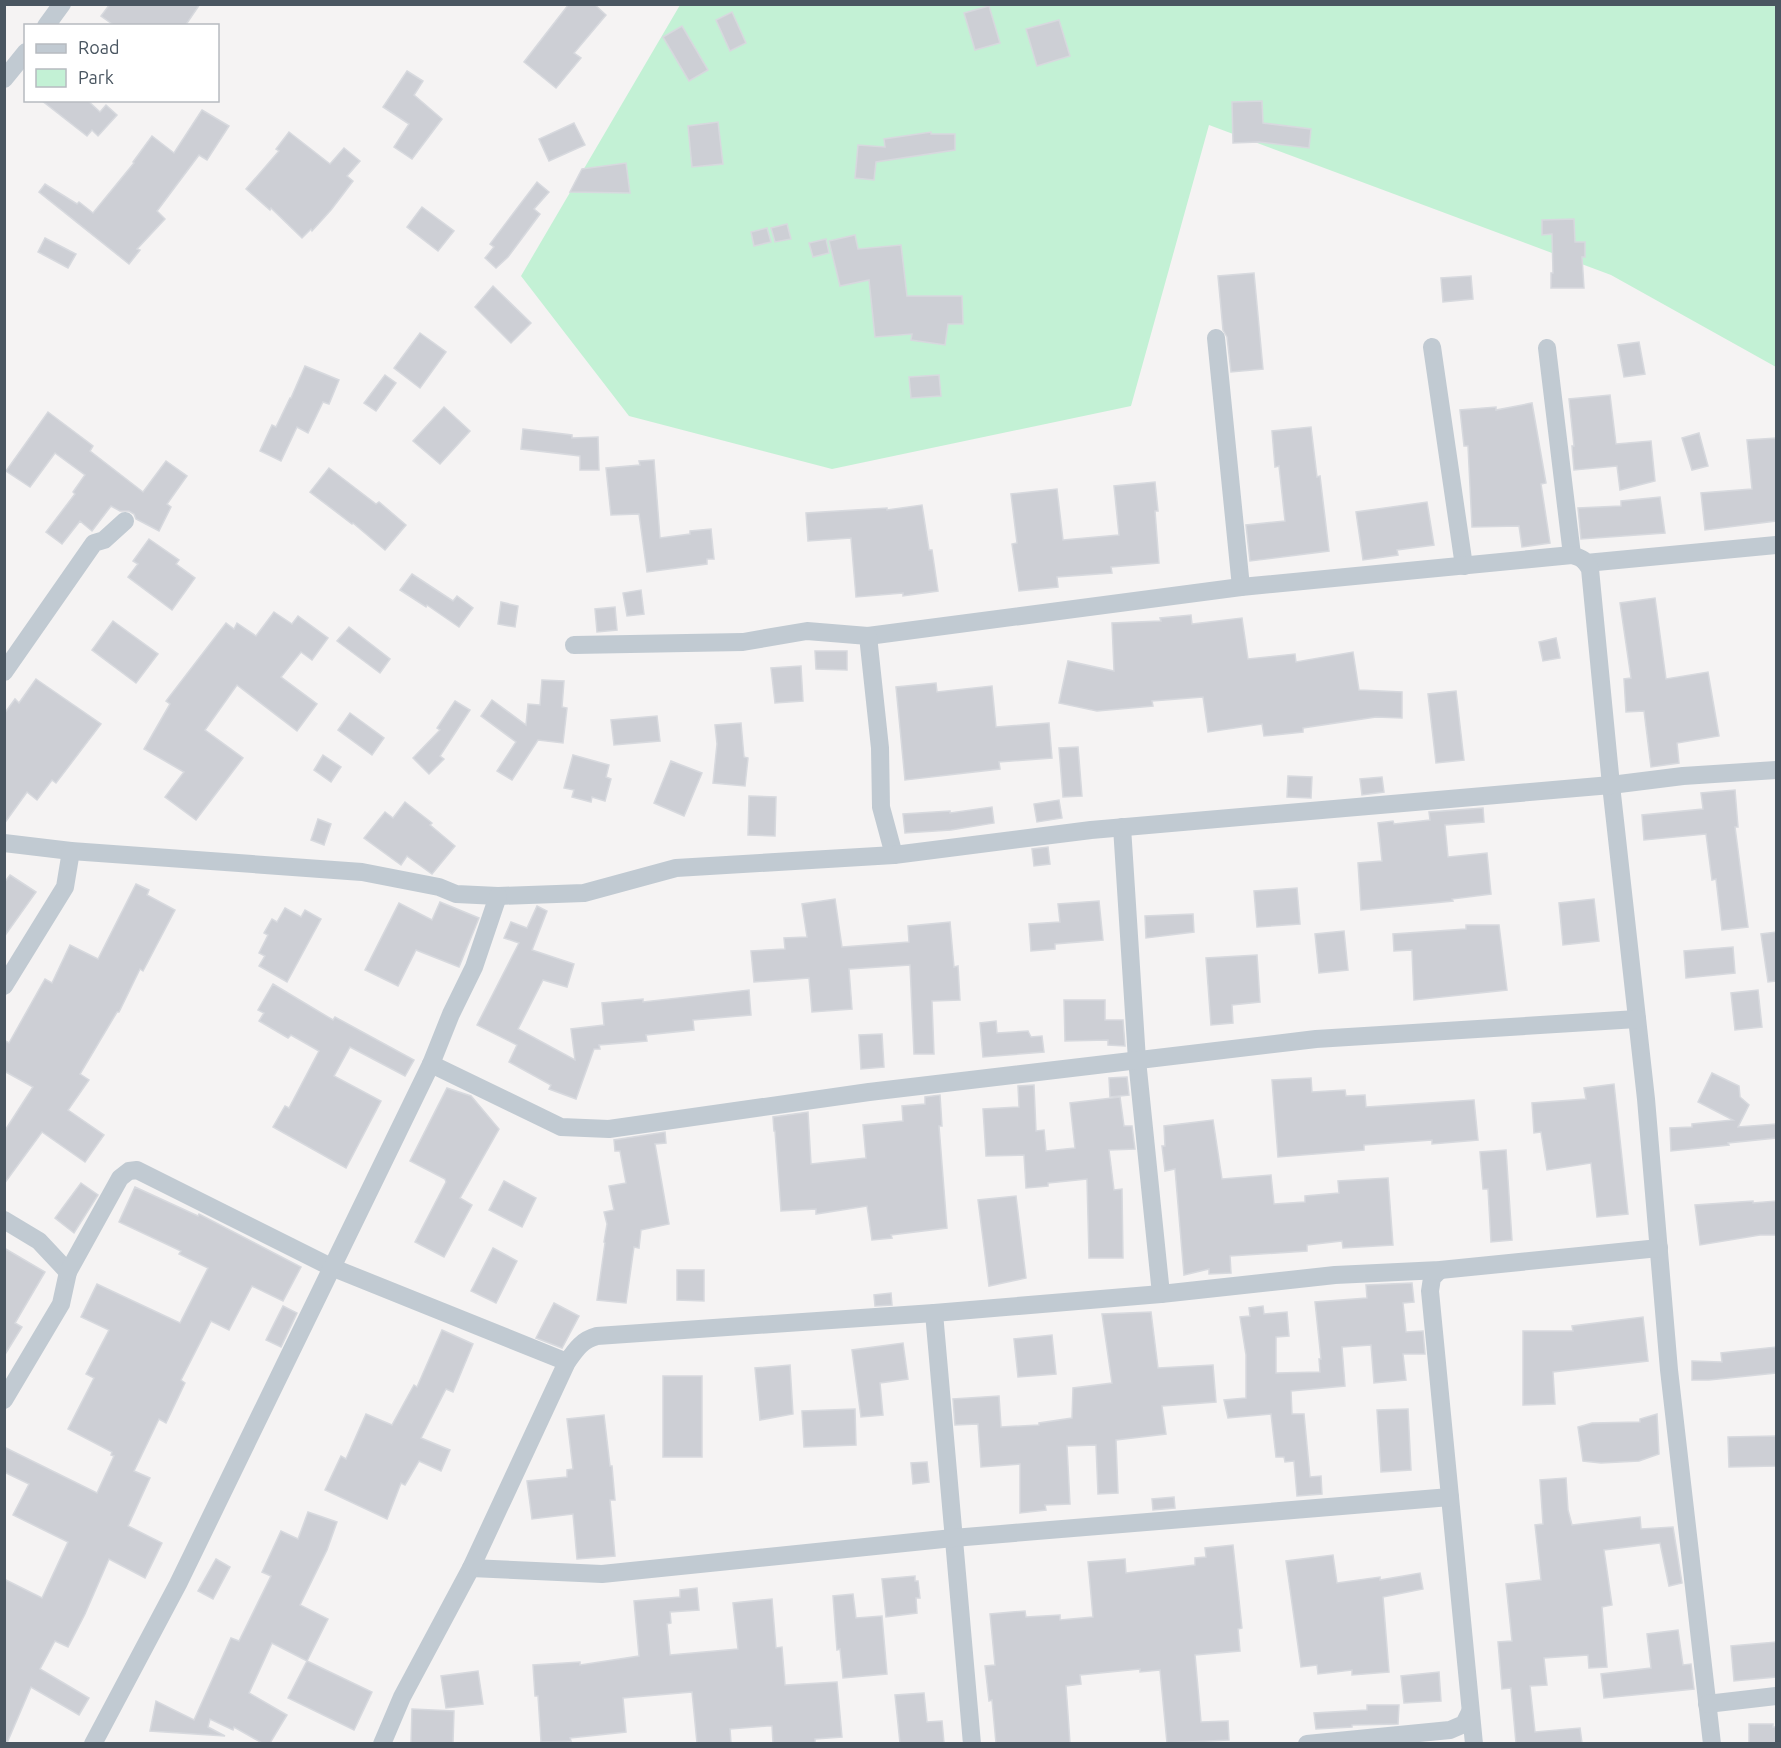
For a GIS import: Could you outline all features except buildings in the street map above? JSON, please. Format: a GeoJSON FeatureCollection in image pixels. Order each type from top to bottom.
{"type":"FeatureCollection","features":[{"type":"Feature","properties":{"kind":"street"},"geometry":{"type":"LineString","coordinates":[[47,24],[62,4]]}},
{"type":"Feature","properties":{"kind":"street"},"geometry":{"type":"LineString","coordinates":[[4,79],[24,54]]}},
{"type":"Feature","properties":{"kind":"street"},"geometry":{"type":"LineString","coordinates":[[1216,338],[1241,587]]}},
{"type":"Feature","properties":{"kind":"street"},"geometry":{"type":"LineString","coordinates":[[1432,347],[1464,566]]}},
{"type":"Feature","properties":{"kind":"street"},"geometry":{"type":"LineString","coordinates":[[1547,348],[1579,559],[1590,569],[1637,1018],[1669,1370],[1712,1743]]}},
{"type":"Feature","properties":{"kind":"street"},"geometry":{"type":"LineString","coordinates":[[4,672],[93,543],[104,540],[125,521]]}},
{"type":"Feature","properties":{"kind":"street"},"geometry":{"type":"LineString","coordinates":[[574,645],[743,642],[807,631],[868,636],[1241,587],[1464,566],[1776,545]]}},
{"type":"Feature","properties":{"kind":"street"},"geometry":{"type":"LineString","coordinates":[[868,636],[880,748],[881,807],[894,855]]}},
{"type":"Feature","properties":{"kind":"street"},"geometry":{"type":"LineString","coordinates":[[4,843],[71,851],[362,872],[439,886],[456,894],[498,896],[584,893],[676,868],[894,855],[1122,828],[1611,785],[1683,776],[1776,770]]}},
{"type":"Feature","properties":{"kind":"street"},"geometry":{"type":"LineString","coordinates":[[1122,828],[1137,1060],[1161,1294]]}},
{"type":"Feature","properties":{"kind":"street"},"geometry":{"type":"LineString","coordinates":[[4,986],[65,887],[71,851]]}},
{"type":"Feature","properties":{"kind":"street"},"geometry":{"type":"LineString","coordinates":[[93,1743],[178,1584],[431,1064],[451,1014],[474,967],[498,896]]}},
{"type":"Feature","properties":{"kind":"street"},"geometry":{"type":"LineString","coordinates":[[431,1064],[561,1127],[609,1130],[869,1092],[1316,1039],[1637,1018]]}},
{"type":"Feature","properties":{"kind":"street"},"geometry":{"type":"LineString","coordinates":[[4,1400],[61,1304],[68,1272],[120,1178],[129,1171],[137,1170],[332,1267],[567,1362]]}},
{"type":"Feature","properties":{"kind":"street"},"geometry":{"type":"LineString","coordinates":[[4,1220],[39,1241],[68,1272]]}},
{"type":"Feature","properties":{"kind":"street"},"geometry":{"type":"LineString","coordinates":[[382,1743],[402,1697],[471,1568],[567,1362],[576,1347],[586,1338],[1161,1294],[1335,1275],[1440,1270],[1659,1248]]}},
{"type":"Feature","properties":{"kind":"street"},"geometry":{"type":"LineString","coordinates":[[1440,1270],[1432,1278],[1430,1291],[1474,1743]]}},
{"type":"Feature","properties":{"kind":"street"},"geometry":{"type":"LineString","coordinates":[[934,1313],[972,1743]]}},
{"type":"Feature","properties":{"kind":"street"},"geometry":{"type":"LineString","coordinates":[[471,1568],[602,1574],[953,1538],[1450,1497]]}},
{"type":"Feature","properties":{"kind":"street"},"geometry":{"type":"LineString","coordinates":[[1707,1704],[1776,1696]]}},
{"type":"Feature","properties":{"kind":"street"},"geometry":{"type":"LineString","coordinates":[[1307,1743],[1450,1730],[1464,1724],[1470,1712]]}},
{"type":"Feature","properties":{"kind":"green space"},"geometry":{"type":"Polygon","coordinates":[[[680,5],[1776,5],[1776,367],[1611,275],[1209,125],[1131,406],[832,469],[629,416],[521,276],[680,5]]]}}]}
